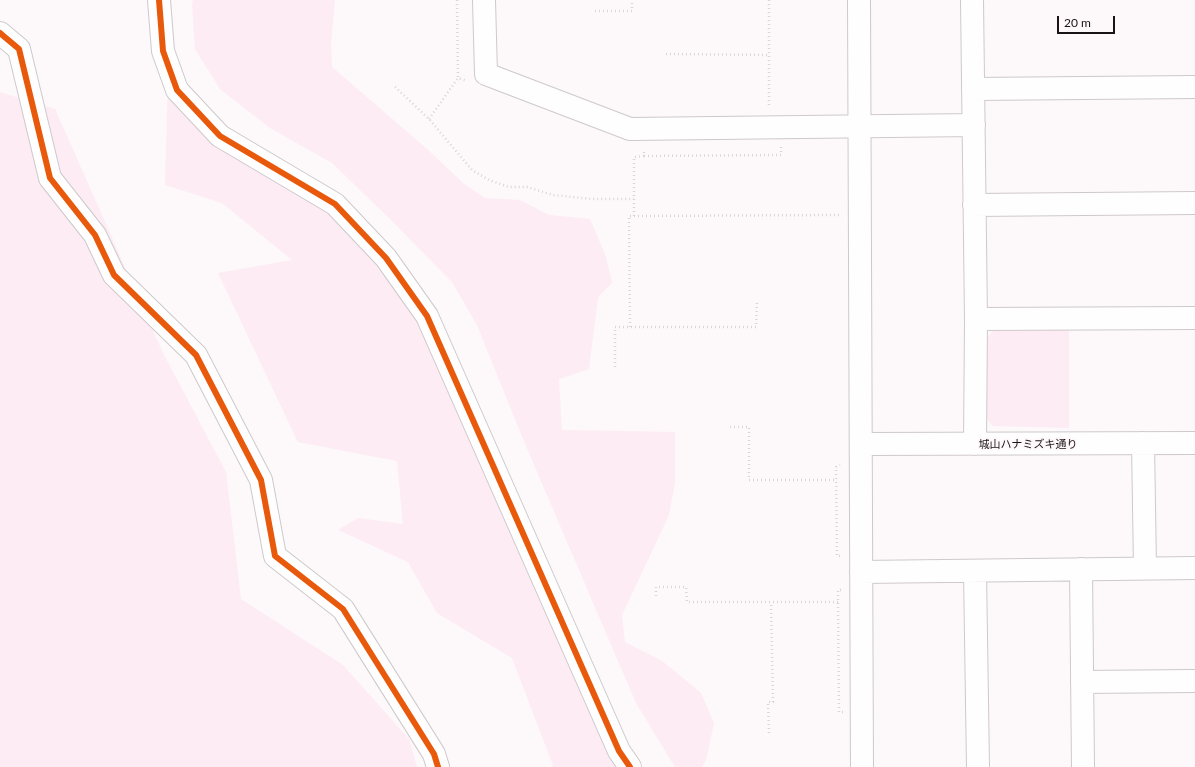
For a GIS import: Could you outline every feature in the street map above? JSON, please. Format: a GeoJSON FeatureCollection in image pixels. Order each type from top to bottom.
{"type":"FeatureCollection","features":[{"type":"Feature","properties":{"kind":"street"},"geometry":{"type":"LineString","coordinates":[[159,0],[163,51],[178,90],[220,136],[335,204],[386,258],[427,316],[619,751],[630,767]]}},
{"type":"Feature","properties":{"kind":"street"},"geometry":{"type":"LineString","coordinates":[[484,0],[486,74],[630,129],[974,125]]}},
{"type":"Feature","properties":{"kind":"street"},"geometry":{"type":"LineString","coordinates":[[859,0],[862,767]]}},
{"type":"Feature","properties":{"kind":"street"},"geometry":{"type":"LineString","coordinates":[[972,0],[976,319],[975,444]]}},
{"type":"Feature","properties":{"kind":"street"},"geometry":{"type":"LineString","coordinates":[[0,33],[19,49],[50,178],[95,235],[114,275],[196,355],[261,480],[275,556],[343,609],[434,754],[438,767]]}},
{"type":"Feature","properties":{"kind":"street"},"geometry":{"type":"LineString","coordinates":[[973,90],[1195,87]]}},
{"type":"Feature","properties":{"kind":"street"},"geometry":{"type":"LineString","coordinates":[[974,205],[1195,203]]}},
{"type":"Feature","properties":{"kind":"street"},"geometry":{"type":"LineString","coordinates":[[976,319],[1195,318]]}},
{"type":"Feature","properties":{"kind":"street"},"geometry":{"type":"LineString","coordinates":[[1143,443],[1145,568]]}},
{"type":"Feature","properties":{"kind":"street","name":"城山ハナミズキ通り"},"geometry":{"type":"LineString","coordinates":[[861,444],[1195,443]]}},
{"type":"Feature","properties":{"kind":"street"},"geometry":{"type":"LineString","coordinates":[[861,572],[1195,568]]}},
{"type":"Feature","properties":{"kind":"street"},"geometry":{"type":"LineString","coordinates":[[1081,569],[1083,767]]}},
{"type":"Feature","properties":{"kind":"street"},"geometry":{"type":"LineString","coordinates":[[975,571],[978,767]]}},
{"type":"Feature","properties":{"kind":"street"},"geometry":{"type":"LineString","coordinates":[[1082,682],[1195,681]]}},
{"type":"Feature","properties":{"kind":"path"},"geometry":{"type":"LineString","coordinates":[[595,11],[632,11],[632,0]]}},
{"type":"Feature","properties":{"kind":"path"},"geometry":{"type":"LineString","coordinates":[[769,0],[770,127]]}},
{"type":"Feature","properties":{"kind":"path"},"geometry":{"type":"LineString","coordinates":[[666,54],[769,55]]}},
{"type":"Feature","properties":{"kind":"path"},"geometry":{"type":"LineString","coordinates":[[430,119],[458,78],[477,77],[486,74]]}},
{"type":"Feature","properties":{"kind":"path"},"geometry":{"type":"LineString","coordinates":[[395,87],[430,119],[472,170],[489,180],[509,187],[527,187],[553,195],[634,200]]}},
{"type":"Feature","properties":{"kind":"path"},"geometry":{"type":"LineString","coordinates":[[634,216],[634,157],[644,156],[644,129]]}},
{"type":"Feature","properties":{"kind":"path"},"geometry":{"type":"LineString","coordinates":[[630,327],[629,216],[846,215]]}},
{"type":"Feature","properties":{"kind":"path"},"geometry":{"type":"LineString","coordinates":[[615,367],[615,327],[756,327],[757,301]]}},
{"type":"Feature","properties":{"kind":"path"},"geometry":{"type":"LineString","coordinates":[[730,427],[749,427],[749,480],[836,480]]}},
{"type":"Feature","properties":{"kind":"path"},"geometry":{"type":"LineString","coordinates":[[842,465],[836,467],[836,480],[837,556],[843,556]]}},
{"type":"Feature","properties":{"kind":"path"},"geometry":{"type":"LineString","coordinates":[[656,596],[656,587],[686,587],[687,602],[838,602]]}},
{"type":"Feature","properties":{"kind":"path"},"geometry":{"type":"LineString","coordinates":[[769,733],[768,702],[773,702],[771,602]]}},
{"type":"Feature","properties":{"kind":"shaded area"},"geometry":{"type":"Polygon","coordinates":[[[193,0],[335,0],[331,42],[332,67],[426,148],[463,183],[485,198],[520,200],[549,215],[590,219],[606,257],[612,283],[598,297],[589,369],[559,379],[562,430],[675,432],[675,483],[669,515],[622,615],[625,642],[662,661],[701,693],[714,723],[706,760],[702,767],[675,767],[636,703],[523,439],[477,325],[452,282],[332,163],[270,128],[220,89],[195,49],[192,5],[193,0]]]}},
{"type":"Feature","properties":{"kind":"shaded area"},"geometry":{"type":"Polygon","coordinates":[[[168,80],[220,145],[299,184],[410,290],[628,767],[552,767],[553,765],[512,658],[437,613],[408,562],[338,530],[358,518],[403,524],[397,461],[298,442],[218,273],[292,260],[222,203],[165,185],[168,80]]]}},
{"type":"Feature","properties":{"kind":"shaded area"},"geometry":{"type":"Polygon","coordinates":[[[0,92],[55,109],[163,353],[226,472],[241,599],[343,665],[409,739],[417,767],[0,767],[0,92]]]}},
{"type":"Feature","properties":{"kind":"shaded area"},"geometry":{"type":"Polygon","coordinates":[[[1069,328],[1069,428],[993,426],[984,416],[983,343],[995,329],[1069,328]]]}},
{"type":"Feature","properties":{"kind":"cycle path"},"geometry":{"type":"LineString","coordinates":[[159,0],[163,51],[177,90],[220,136],[335,204],[386,258],[427,316],[619,751],[630,767]]}},
{"type":"Feature","properties":{"kind":"cycle path"},"geometry":{"type":"LineString","coordinates":[[0,33],[19,49],[50,178],[95,235],[114,275],[196,355],[261,480],[275,556],[343,609],[434,754],[438,767]]}}]}
